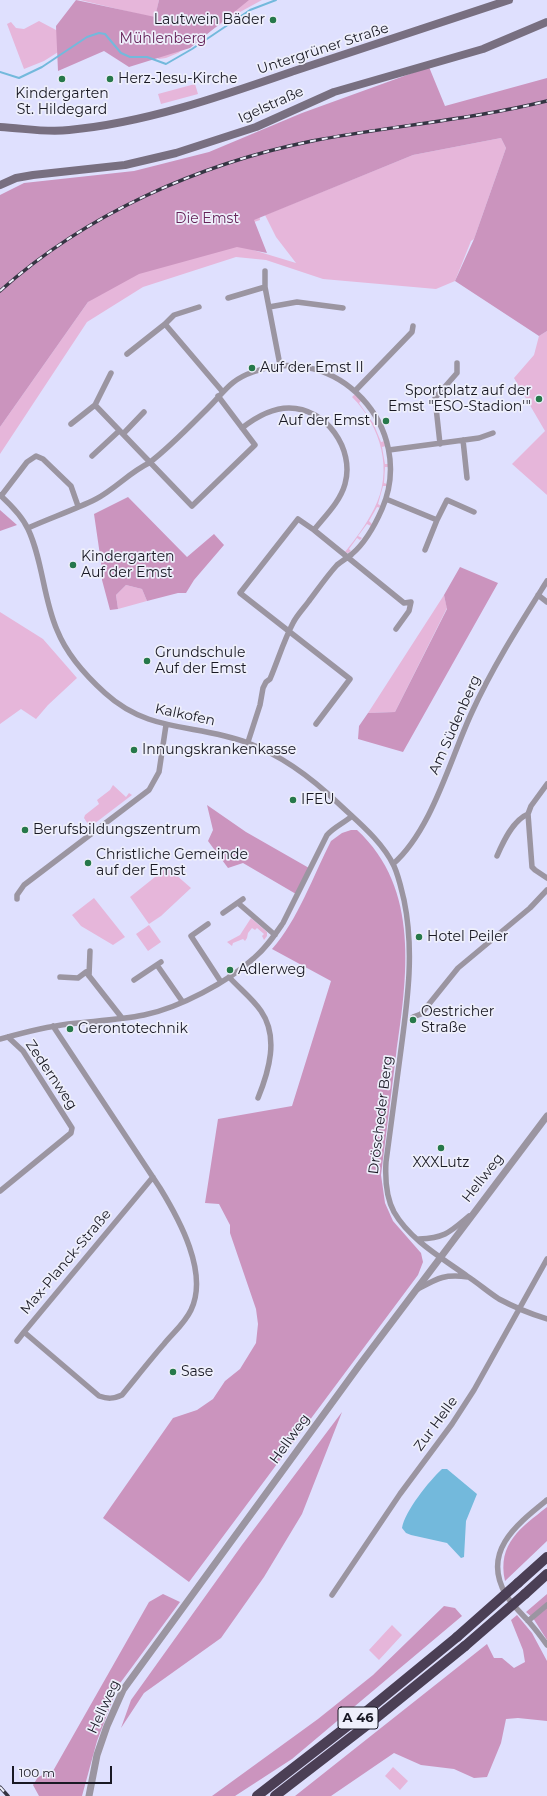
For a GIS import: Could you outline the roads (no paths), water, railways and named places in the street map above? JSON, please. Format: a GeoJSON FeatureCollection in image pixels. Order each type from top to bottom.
{"type":"FeatureCollection","features":[{"type":"Feature","properties":{"kind":"highway","name":"A 46"},"geometry":{"type":"LineString","coordinates":[[257,1796],[363,1714],[457,1637],[547,1557]]}},
{"type":"Feature","properties":{"kind":"highway","name":"A 46"},"geometry":{"type":"LineString","coordinates":[[275,1796],[371,1722],[465,1646],[547,1574]]}},
{"type":"Feature","properties":{"kind":"main road","name":"Untergrüner Straße"},"geometry":{"type":"LineString","coordinates":[[0,127],[67,131],[101,127],[134,119],[219,96],[509,0]]}},
{"type":"Feature","properties":{"kind":"main road","name":"Igelstraße"},"geometry":{"type":"LineString","coordinates":[[0,185],[16,178],[32,174],[125,165],[176,154],[256,127],[334,92],[464,55],[500,43],[547,22]]}},
{"type":"Feature","properties":{"kind":"street"},"geometry":{"type":"LineString","coordinates":[[265,271],[265,287],[280,366]]}},
{"type":"Feature","properties":{"kind":"street"},"geometry":{"type":"LineString","coordinates":[[228,298],[265,287]]}},
{"type":"Feature","properties":{"kind":"street"},"geometry":{"type":"LineString","coordinates":[[269,307],[297,302],[343,308]]}},
{"type":"Feature","properties":{"kind":"street"},"geometry":{"type":"LineString","coordinates":[[127,354],[174,315],[199,307]]}},
{"type":"Feature","properties":{"kind":"street"},"geometry":{"type":"LineString","coordinates":[[95,405],[149,463],[192,506],[255,444],[242,428],[220,394],[165,324]]}},
{"type":"Feature","properties":{"kind":"street"},"geometry":{"type":"LineString","coordinates":[[355,391],[412,332],[413,326]]}},
{"type":"Feature","properties":{"kind":"street"},"geometry":{"type":"LineString","coordinates":[[440,444],[435,398],[457,373],[457,363]]}},
{"type":"Feature","properties":{"kind":"street"},"geometry":{"type":"LineString","coordinates":[[28,528],[101,495],[157,458],[231,383],[248,374],[280,366],[300,366],[319,370],[339,379],[364,399],[377,416],[384,432],[389,450],[391,478],[386,499],[375,523],[360,546],[338,565],[293,622],[270,679],[266,682],[263,688],[260,705],[248,742]]}},
{"type":"Feature","properties":{"kind":"street"},"geometry":{"type":"LineString","coordinates":[[71,424],[95,405],[111,374]]}},
{"type":"Feature","properties":{"kind":"street"},"geometry":{"type":"LineString","coordinates":[[242,428],[257,417],[276,409],[290,408],[317,417],[327,423],[337,437],[343,449],[346,464],[345,484],[338,499],[314,530]]}},
{"type":"Feature","properties":{"kind":"street"},"geometry":{"type":"LineString","coordinates":[[92,456],[144,412]]}},
{"type":"Feature","properties":{"kind":"street"},"geometry":{"type":"LineString","coordinates":[[389,450],[479,438],[493,433]]}},
{"type":"Feature","properties":{"kind":"street"},"geometry":{"type":"LineString","coordinates":[[463,440],[468,478]]}},
{"type":"Feature","properties":{"kind":"street"},"geometry":{"type":"LineString","coordinates":[[1,495],[27,462],[36,456],[43,459],[71,486],[78,506]]}},
{"type":"Feature","properties":{"kind":"street","name":"Kalkofen"},"geometry":{"type":"LineString","coordinates":[[1,495],[18,513],[28,528],[56,630],[64,646],[78,667],[106,694],[140,717],[166,725],[220,734],[248,742],[296,767],[314,781],[352,816]]}},
{"type":"Feature","properties":{"kind":"street"},"geometry":{"type":"LineString","coordinates":[[386,499],[437,520]]}},
{"type":"Feature","properties":{"kind":"street"},"geometry":{"type":"LineString","coordinates":[[425,550],[447,500],[474,512]]}},
{"type":"Feature","properties":{"kind":"street"},"geometry":{"type":"LineString","coordinates":[[316,724],[350,679],[240,592],[298,519],[314,530],[404,603],[411,602],[409,611],[396,629]]}},
{"type":"Feature","properties":{"kind":"street","name":"Am Südenberg"},"geometry":{"type":"LineString","coordinates":[[393,864],[404,854],[418,833],[442,783],[463,731],[488,679],[547,581]]}},
{"type":"Feature","properties":{"kind":"street"},"geometry":{"type":"LineString","coordinates":[[538,595],[547,602]]}},
{"type":"Feature","properties":{"kind":"street"},"geometry":{"type":"LineString","coordinates":[[17,899],[17,895],[24,885],[149,790],[159,772],[166,725]]}},
{"type":"Feature","properties":{"kind":"street"},"geometry":{"type":"LineString","coordinates":[[547,784],[531,806],[528,814],[532,867],[534,870],[547,878]]}},
{"type":"Feature","properties":{"kind":"street"},"geometry":{"type":"LineString","coordinates":[[497,856],[516,823],[522,816],[528,814]]}},
{"type":"Feature","properties":{"kind":"street"},"geometry":{"type":"LineString","coordinates":[[0,1040],[53,1026],[122,1018],[159,1011],[182,1002],[221,982],[255,958],[275,935],[283,923],[327,835],[332,829],[342,824],[352,816],[380,845],[393,864]]}},
{"type":"Feature","properties":{"kind":"street","name":"Dröscheder Berg"},"geometry":{"type":"LineString","coordinates":[[393,864],[400,883],[406,908],[410,950],[410,972],[404,1031],[386,1162],[386,1184],[393,1211],[405,1227],[419,1239],[499,1299],[547,1318]]}},
{"type":"Feature","properties":{"kind":"street"},"geometry":{"type":"LineString","coordinates":[[414,1018],[421,1014],[458,968],[530,908],[547,890]]}},
{"type":"Feature","properties":{"kind":"street"},"geometry":{"type":"LineString","coordinates":[[223,913],[243,899]]}},
{"type":"Feature","properties":{"kind":"street"},"geometry":{"type":"LineString","coordinates":[[238,903],[275,935]]}},
{"type":"Feature","properties":{"kind":"street"},"geometry":{"type":"LineString","coordinates":[[208,924],[191,936],[221,982]]}},
{"type":"Feature","properties":{"kind":"street"},"geometry":{"type":"LineString","coordinates":[[89,976],[90,951]]}},
{"type":"Feature","properties":{"kind":"street"},"geometry":{"type":"LineString","coordinates":[[134,980],[159,963],[182,1002]]}},
{"type":"Feature","properties":{"kind":"street"},"geometry":{"type":"LineString","coordinates":[[60,977],[78,978],[86,972],[122,1018]]}},
{"type":"Feature","properties":{"kind":"street"},"geometry":{"type":"LineString","coordinates":[[228,977],[261,1011],[271,1038],[271,1049],[263,1085],[258,1098]]}},
{"type":"Feature","properties":{"kind":"street","name":"Max-Planck-Straße"},"geometry":{"type":"LineString","coordinates":[[53,1026],[153,1178],[179,1221],[186,1237],[196,1275],[195,1294],[191,1310],[183,1322],[122,1395],[113,1399],[99,1396],[24,1332],[153,1178]]}},
{"type":"Feature","properties":{"kind":"street","name":"Zedernweg"},"geometry":{"type":"LineString","coordinates":[[0,1191],[71,1132],[72,1128],[23,1051],[8,1037]]}},
{"type":"Feature","properties":{"kind":"street","name":"Hellweg"},"geometry":{"type":"LineString","coordinates":[[89,1796],[97,1755],[107,1726],[123,1690],[361,1363],[547,1116]]}},
{"type":"Feature","properties":{"kind":"street"},"geometry":{"type":"LineString","coordinates":[[419,1239],[441,1237],[472,1214]]}},
{"type":"Feature","properties":{"kind":"street","name":"Zur Helle"},"geometry":{"type":"LineString","coordinates":[[332,1595],[400,1494],[452,1424],[474,1390],[547,1259]]}},
{"type":"Feature","properties":{"kind":"street"},"geometry":{"type":"LineString","coordinates":[[416,1290],[441,1277],[452,1275],[469,1277]]}},
{"type":"Feature","properties":{"kind":"street"},"geometry":{"type":"LineString","coordinates":[[17,1341],[24,1332]]}},
{"type":"Feature","properties":{"kind":"street"},"geometry":{"type":"LineString","coordinates":[[547,1500],[518,1523],[509,1534],[499,1554],[498,1575],[506,1596],[547,1645]]}},
{"type":"Feature","properties":{"kind":"street"},"geometry":{"type":"LineString","coordinates":[[528,1621],[547,1605]]}},
{"type":"Feature","properties":{"kind":"water"},"geometry":{"type":"Polygon","coordinates":[[[442,1469],[447,1469],[477,1494],[466,1521],[464,1557],[461,1558],[447,1543],[411,1535],[406,1533],[402,1528],[408,1513],[424,1488],[442,1469]]]}},
{"type":"Feature","properties":{"kind":"waterway"},"geometry":{"type":"LineString","coordinates":[[0,72],[19,78],[42,67],[87,37],[99,33],[105,34],[121,53],[130,57],[147,57],[166,64],[192,49],[250,10],[276,0]]}},
{"type":"Feature","properties":{"kind":"railway"},"geometry":{"type":"LineString","coordinates":[[0,291],[33,263],[69,238],[107,216],[186,178],[228,163],[312,141],[489,113],[547,101]]}},
{"type":"Feature","properties":{"kind":"railway"},"geometry":{"type":"LineString","coordinates":[[0,1787],[8,1796]]}},
{"type":"Feature","properties":{"kind":"place","name":"Lautwein Bäder"},"geometry":{"type":"Point","coordinates":[273,20]}},
{"type":"Feature","properties":{"kind":"place","name":"Kindergarten St. Hildegard"},"geometry":{"type":"Point","coordinates":[62,79]}},
{"type":"Feature","properties":{"kind":"place","name":"Herz-Jesu-Kirche"},"geometry":{"type":"Point","coordinates":[110,79]}},
{"type":"Feature","properties":{"kind":"place","name":"Auf der Emst II"},"geometry":{"type":"Point","coordinates":[252,368]}},
{"type":"Feature","properties":{"kind":"place","name":"Sportplatz auf der Emst \"ESO-Stadion'\""},"geometry":{"type":"Point","coordinates":[539,399]}},
{"type":"Feature","properties":{"kind":"place","name":"Auf der Emst I"},"geometry":{"type":"Point","coordinates":[386,421]}},
{"type":"Feature","properties":{"kind":"place","name":"Kindergarten Auf der Emst"},"geometry":{"type":"Point","coordinates":[73,565]}},
{"type":"Feature","properties":{"kind":"place","name":"Grundschule Auf der Emst"},"geometry":{"type":"Point","coordinates":[147,661]}},
{"type":"Feature","properties":{"kind":"place","name":"Innungskrankenkasse"},"geometry":{"type":"Point","coordinates":[134,750]}},
{"type":"Feature","properties":{"kind":"place","name":"IFEU"},"geometry":{"type":"Point","coordinates":[293,800]}},
{"type":"Feature","properties":{"kind":"place","name":"Berufsbildungszentrum"},"geometry":{"type":"Point","coordinates":[25,830]}},
{"type":"Feature","properties":{"kind":"place","name":"Christliche Gemeinde auf der Emst"},"geometry":{"type":"Point","coordinates":[88,863]}},
{"type":"Feature","properties":{"kind":"place","name":"Hotel Peiler"},"geometry":{"type":"Point","coordinates":[419,937]}},
{"type":"Feature","properties":{"kind":"place","name":"Adlerweg"},"geometry":{"type":"Point","coordinates":[230,970]}},
{"type":"Feature","properties":{"kind":"place","name":"Oestricher Straße"},"geometry":{"type":"Point","coordinates":[413,1020]}},
{"type":"Feature","properties":{"kind":"place","name":"Gerontotechnik"},"geometry":{"type":"Point","coordinates":[70,1029]}},
{"type":"Feature","properties":{"kind":"place","name":"XXXLutz"},"geometry":{"type":"Point","coordinates":[441,1148]}},
{"type":"Feature","properties":{"kind":"place","name":"Sase"},"geometry":{"type":"Point","coordinates":[173,1372]}},
{"type":"Feature","properties":{"kind":"park label","name":"Mühlenberg"},"geometry":{"type":"Point","coordinates":[163,39]}},
{"type":"Feature","properties":{"kind":"park label","name":"Die Emst"},"geometry":{"type":"Point","coordinates":[207,219]}}]}
